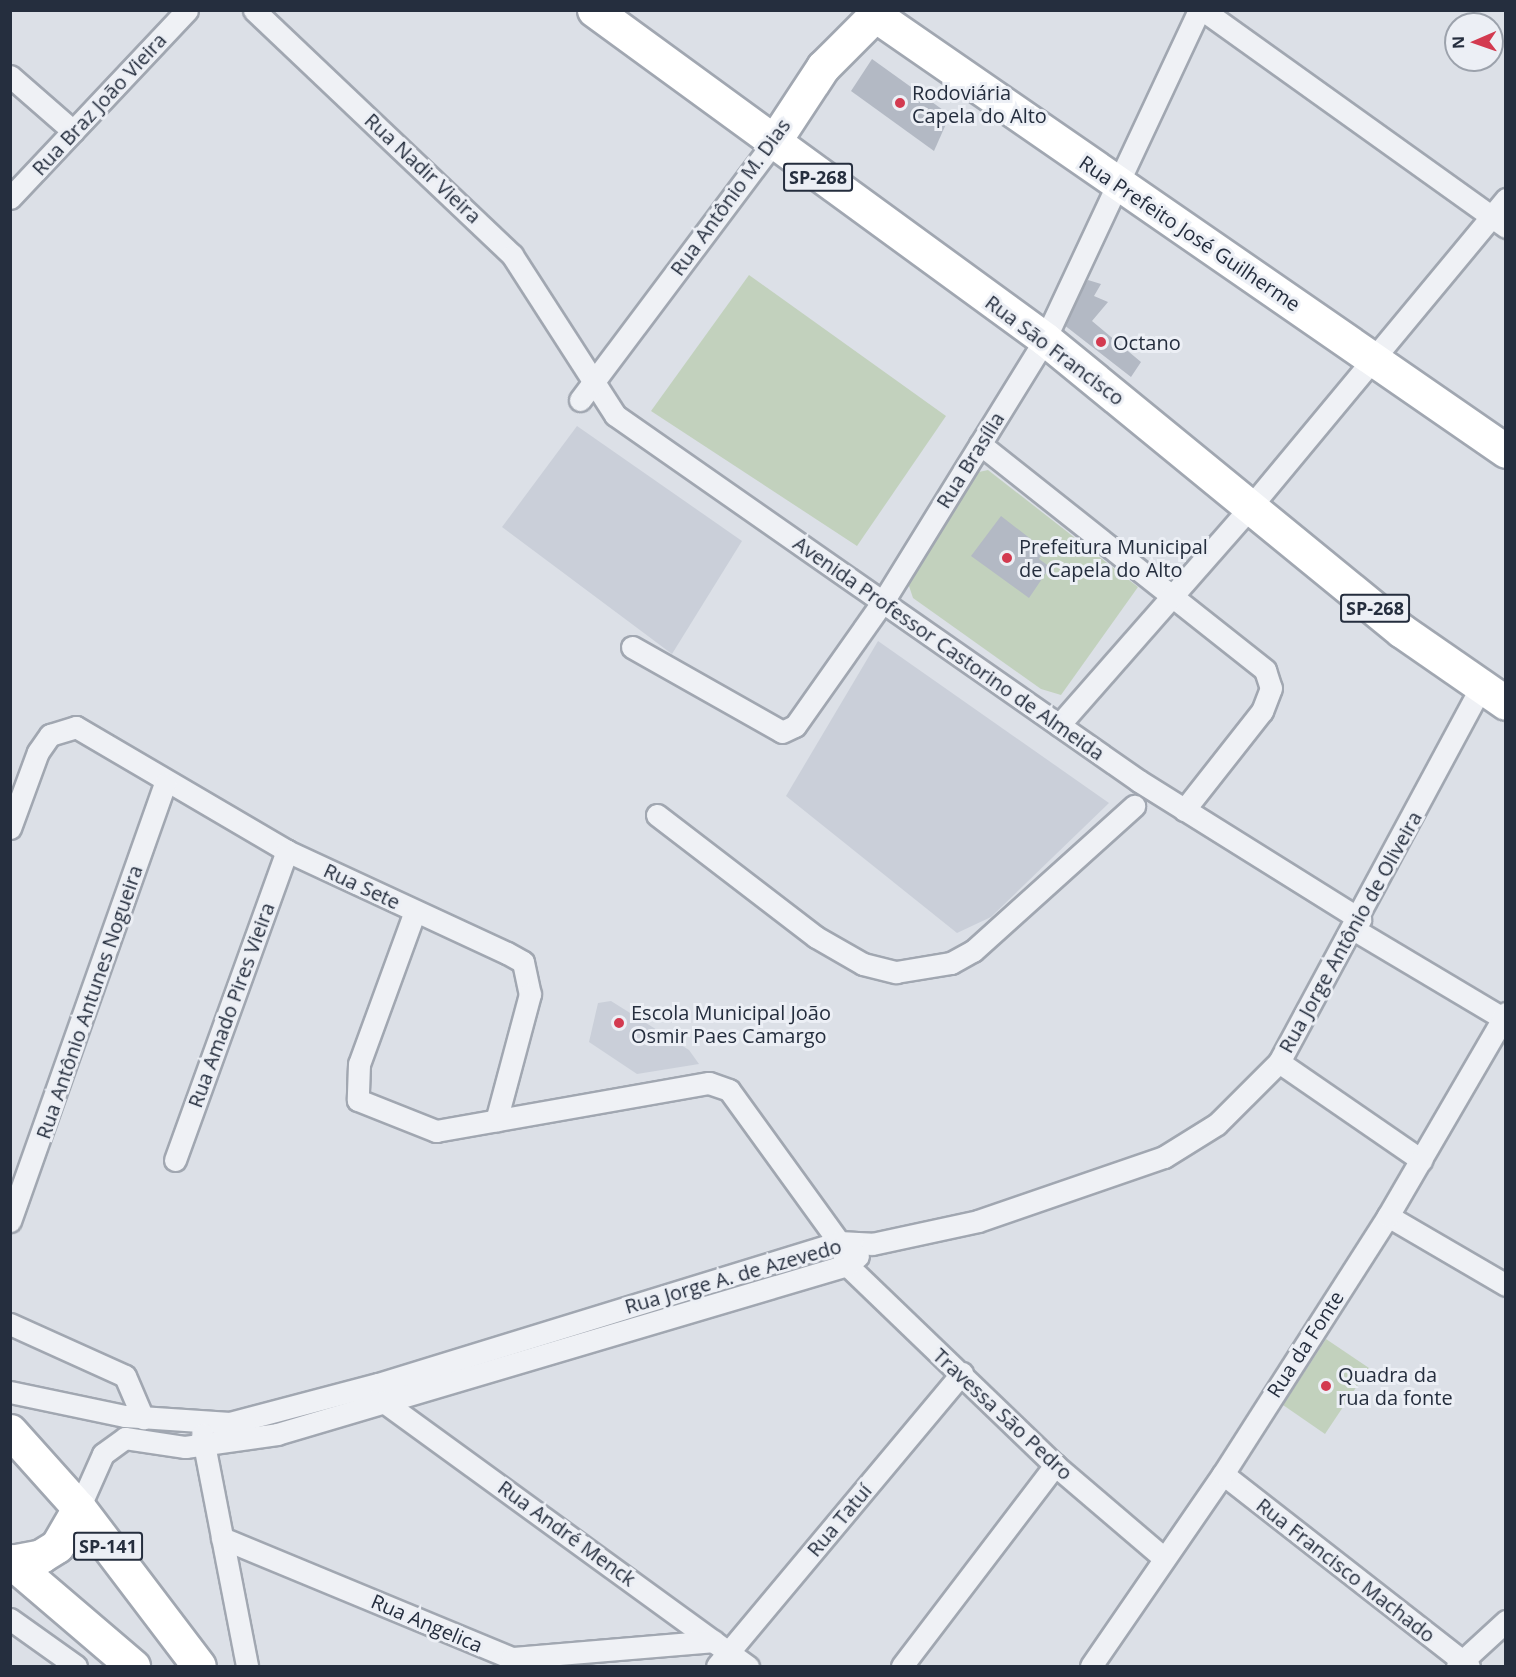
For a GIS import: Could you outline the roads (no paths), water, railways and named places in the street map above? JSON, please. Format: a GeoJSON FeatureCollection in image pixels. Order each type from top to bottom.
{"type":"FeatureCollection","features":[{"type":"Feature","properties":{"kind":"main road","name":"Rua São Francisco"},"geometry":{"type":"LineString","coordinates":[[594,10],[773,143],[1045,339],[1252,505],[1402,631],[1494,694]]}},
{"type":"Feature","properties":{"kind":"main road","name":"Rua Antônio M. Dias"},"geometry":{"type":"LineString","coordinates":[[773,143],[823,67],[872,13]]}},
{"type":"Feature","properties":{"kind":"main road","name":"Rua Prefeito José Guilherme"},"geometry":{"type":"LineString","coordinates":[[872,13],[1119,186],[1373,357],[1506,451]]}},
{"type":"Feature","properties":{"kind":"main road","name":"SP-141"},"geometry":{"type":"LineString","coordinates":[[10,1431],[79,1508],[200,1666]]}},
{"type":"Feature","properties":{"kind":"main road"},"geometry":{"type":"LineString","coordinates":[[11,1561],[41,1556],[57,1546],[79,1508]]}},
{"type":"Feature","properties":{"kind":"main road"},"geometry":{"type":"LineString","coordinates":[[11,1561],[133,1666]]}},
{"type":"Feature","properties":{"kind":"street","name":"Rua Braz João Vieira"},"geometry":{"type":"LineString","coordinates":[[10,198],[187,10]]}},
{"type":"Feature","properties":{"kind":"street","name":"Rua Nadir Vieira"},"geometry":{"type":"LineString","coordinates":[[254,10],[512,255],[535,282],[567,346]]}},
{"type":"Feature","properties":{"kind":"street"},"geometry":{"type":"LineString","coordinates":[[1201,10],[1498,222]]}},
{"type":"Feature","properties":{"kind":"street","name":"Rua Brasília"},"geometry":{"type":"LineString","coordinates":[[632,647],[782,732],[795,726],[884,600],[1045,339],[1201,10]]}},
{"type":"Feature","properties":{"kind":"street"},"geometry":{"type":"LineString","coordinates":[[10,76],[73,131]]}},
{"type":"Feature","properties":{"kind":"street","name":"Rua Antônio M. Dias"},"geometry":{"type":"LineString","coordinates":[[586,392],[773,143]]}},
{"type":"Feature","properties":{"kind":"street"},"geometry":{"type":"LineString","coordinates":[[1059,725],[1252,505],[1373,357],[1498,222],[1506,199]]}},
{"type":"Feature","properties":{"kind":"street","name":"Avenida Professor Castorino de Almeida"},"geometry":{"type":"LineString","coordinates":[[567,346],[586,392],[615,415],[1184,810],[1505,1017]]}},
{"type":"Feature","properties":{"kind":"street"},"geometry":{"type":"LineString","coordinates":[[980,444],[1265,670],[1271,688],[1262,711],[1184,810]]}},
{"type":"Feature","properties":{"kind":"street","name":"Rua Jorge Antônio de Oliveira"},"geometry":{"type":"LineString","coordinates":[[872,1244],[978,1221],[1164,1157],[1217,1124],[1279,1062],[1494,694]]}},
{"type":"Feature","properties":{"kind":"street","name":"Rua Sete"},"geometry":{"type":"LineString","coordinates":[[10,828],[38,752],[62,729],[90,733],[165,784],[287,851],[507,952],[523,963],[529,975],[530,994],[496,1121]]}},
{"type":"Feature","properties":{"kind":"street","name":"Rua Antônio Antunes Nogueira"},"geometry":{"type":"LineString","coordinates":[[10,1221],[165,784]]}},
{"type":"Feature","properties":{"kind":"street"},"geometry":{"type":"LineString","coordinates":[[657,815],[816,937],[863,964],[896,972],[951,963],[973,951],[1134,806]]}},
{"type":"Feature","properties":{"kind":"street","name":"Rua Amado Pires Vieira"},"geometry":{"type":"LineString","coordinates":[[175,1160],[287,851]]}},
{"type":"Feature","properties":{"kind":"street"},"geometry":{"type":"LineString","coordinates":[[415,911],[359,1064],[358,1100],[436,1131],[709,1083],[729,1090],[839,1242],[847,1265]]}},
{"type":"Feature","properties":{"kind":"street","name":"Rua da Fonte"},"geometry":{"type":"LineString","coordinates":[[1090,1666],[1223,1474],[1388,1216],[1505,1017]]}},
{"type":"Feature","properties":{"kind":"street"},"geometry":{"type":"LineString","coordinates":[[1279,1062],[1421,1160]]}},
{"type":"Feature","properties":{"kind":"street"},"geometry":{"type":"LineString","coordinates":[[1388,1216],[1506,1285]]}},
{"type":"Feature","properties":{"kind":"street","name":"Rua Jorge A. de Azevedo"},"geometry":{"type":"LineString","coordinates":[[195,1447],[277,1434],[381,1393],[839,1242],[872,1244]]}},
{"type":"Feature","properties":{"kind":"street","name":"Rua Jorge A. de Azevedo"},"geometry":{"type":"LineString","coordinates":[[10,1392],[143,1418],[190,1424],[287,1411],[381,1393],[847,1265],[872,1244]]}},
{"type":"Feature","properties":{"kind":"street","name":"Travessa São Pedro"},"geometry":{"type":"LineString","coordinates":[[847,1265],[962,1373],[1055,1465],[1164,1558]]}},
{"type":"Feature","properties":{"kind":"street"},"geometry":{"type":"LineString","coordinates":[[10,1324],[125,1376],[143,1418]]}},
{"type":"Feature","properties":{"kind":"street","name":"Rua Tatuí"},"geometry":{"type":"LineString","coordinates":[[720,1653],[962,1373]]}},
{"type":"Feature","properties":{"kind":"street","name":"Rua André Menck"},"geometry":{"type":"LineString","coordinates":[[381,1393],[720,1653],[748,1666]]}},
{"type":"Feature","properties":{"kind":"street"},"geometry":{"type":"LineString","coordinates":[[190,1424],[222,1538],[247,1666]]}},
{"type":"Feature","properties":{"kind":"street"},"geometry":{"type":"LineString","coordinates":[[79,1508],[110,1445],[145,1439],[195,1447]]}},
{"type":"Feature","properties":{"kind":"street"},"geometry":{"type":"LineString","coordinates":[[902,1666],[1055,1465]]}},
{"type":"Feature","properties":{"kind":"street","name":"Rua Francisco Machado"},"geometry":{"type":"LineString","coordinates":[[1223,1474],[1463,1665]]}},
{"type":"Feature","properties":{"kind":"street","name":"Rua Angelica"},"geometry":{"type":"LineString","coordinates":[[222,1538],[510,1662],[720,1653]]}},
{"type":"Feature","properties":{"kind":"street"},"geometry":{"type":"LineString","coordinates":[[10,1619],[76,1666]]}},
{"type":"Feature","properties":{"kind":"street"},"geometry":{"type":"LineString","coordinates":[[1463,1665],[1506,1621]]}},
{"type":"Feature","properties":{"kind":"place","name":"Rodoviária Capela do Alto"},"geometry":{"type":"Point","coordinates":[900,103]}},
{"type":"Feature","properties":{"kind":"place","name":"Octano"},"geometry":{"type":"Point","coordinates":[1101,342]}},
{"type":"Feature","properties":{"kind":"place","name":"Prefeitura Municipal de Capela do Alto"},"geometry":{"type":"Point","coordinates":[1007,558]}},
{"type":"Feature","properties":{"kind":"place","name":"Escola Municipal João Osmir Paes Camargo"},"geometry":{"type":"Point","coordinates":[619,1023]}},
{"type":"Feature","properties":{"kind":"place","name":"Quadra da rua da fonte"},"geometry":{"type":"Point","coordinates":[1326,1386]}}]}
